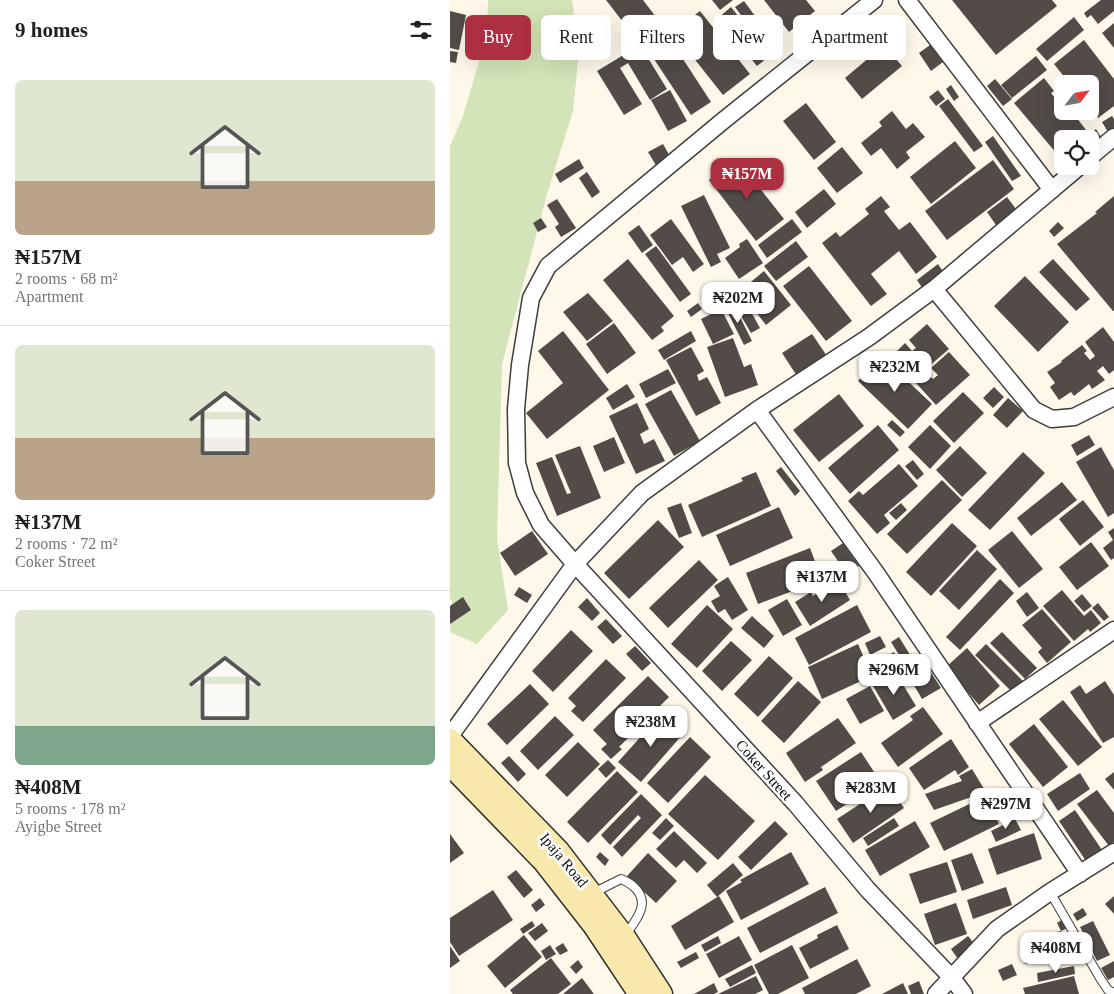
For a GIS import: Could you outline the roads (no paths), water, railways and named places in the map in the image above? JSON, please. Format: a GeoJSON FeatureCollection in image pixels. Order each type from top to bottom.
{"type":"FeatureCollection","features":[{"type":"Feature","properties":{"kind":"main road","name":"Ipaja Road"},"geometry":{"type":"LineString","coordinates":[[450,740],[558,851],[585,899],[618,944],[661,994]]}},
{"type":"Feature","properties":{"kind":"main road","name":"Ipaja Road"},"geometry":{"type":"LineString","coordinates":[[450,764],[544,861],[585,899]]}},
{"type":"Feature","properties":{"kind":"main road","name":"Ipaja Road"},"geometry":{"type":"LineString","coordinates":[[618,944],[640,994]]}},
{"type":"Feature","properties":{"kind":"street","name":"Coker Street"},"geometry":{"type":"LineString","coordinates":[[874,0],[724,120],[548,266],[531,298],[520,365],[516,409],[517,463],[525,493],[542,525],[575,564],[788,796],[868,890],[952,978],[964,994]]}},
{"type":"Feature","properties":{"kind":"street"},"geometry":{"type":"LineString","coordinates":[[907,0],[1052,190]]}},
{"type":"Feature","properties":{"kind":"street"},"geometry":{"type":"LineString","coordinates":[[1099,150],[1114,137]]}},
{"type":"Feature","properties":{"kind":"street"},"geometry":{"type":"LineString","coordinates":[[450,736],[575,564],[642,493],[757,410],[869,337],[934,289],[1070,175]]}},
{"type":"Feature","properties":{"kind":"street"},"geometry":{"type":"LineString","coordinates":[[934,289],[1034,410],[1052,419],[1074,416],[1114,397]]}},
{"type":"Feature","properties":{"kind":"street"},"geometry":{"type":"LineString","coordinates":[[757,410],[876,573],[1080,874]]}},
{"type":"Feature","properties":{"kind":"street"},"geometry":{"type":"LineString","coordinates":[[977,723],[1114,630]]}},
{"type":"Feature","properties":{"kind":"street"},"geometry":{"type":"LineString","coordinates":[[936,994],[997,929],[1050,892],[1114,852]]}},
{"type":"Feature","properties":{"kind":"lane"},"geometry":{"type":"LineString","coordinates":[[585,899],[601,888],[621,879],[630,882],[639,892],[643,901],[642,908],[618,944]]}},
{"type":"Feature","properties":{"kind":"lane"},"geometry":{"type":"LineString","coordinates":[[1050,892],[1100,978],[1108,990],[1114,993]]}}]}
